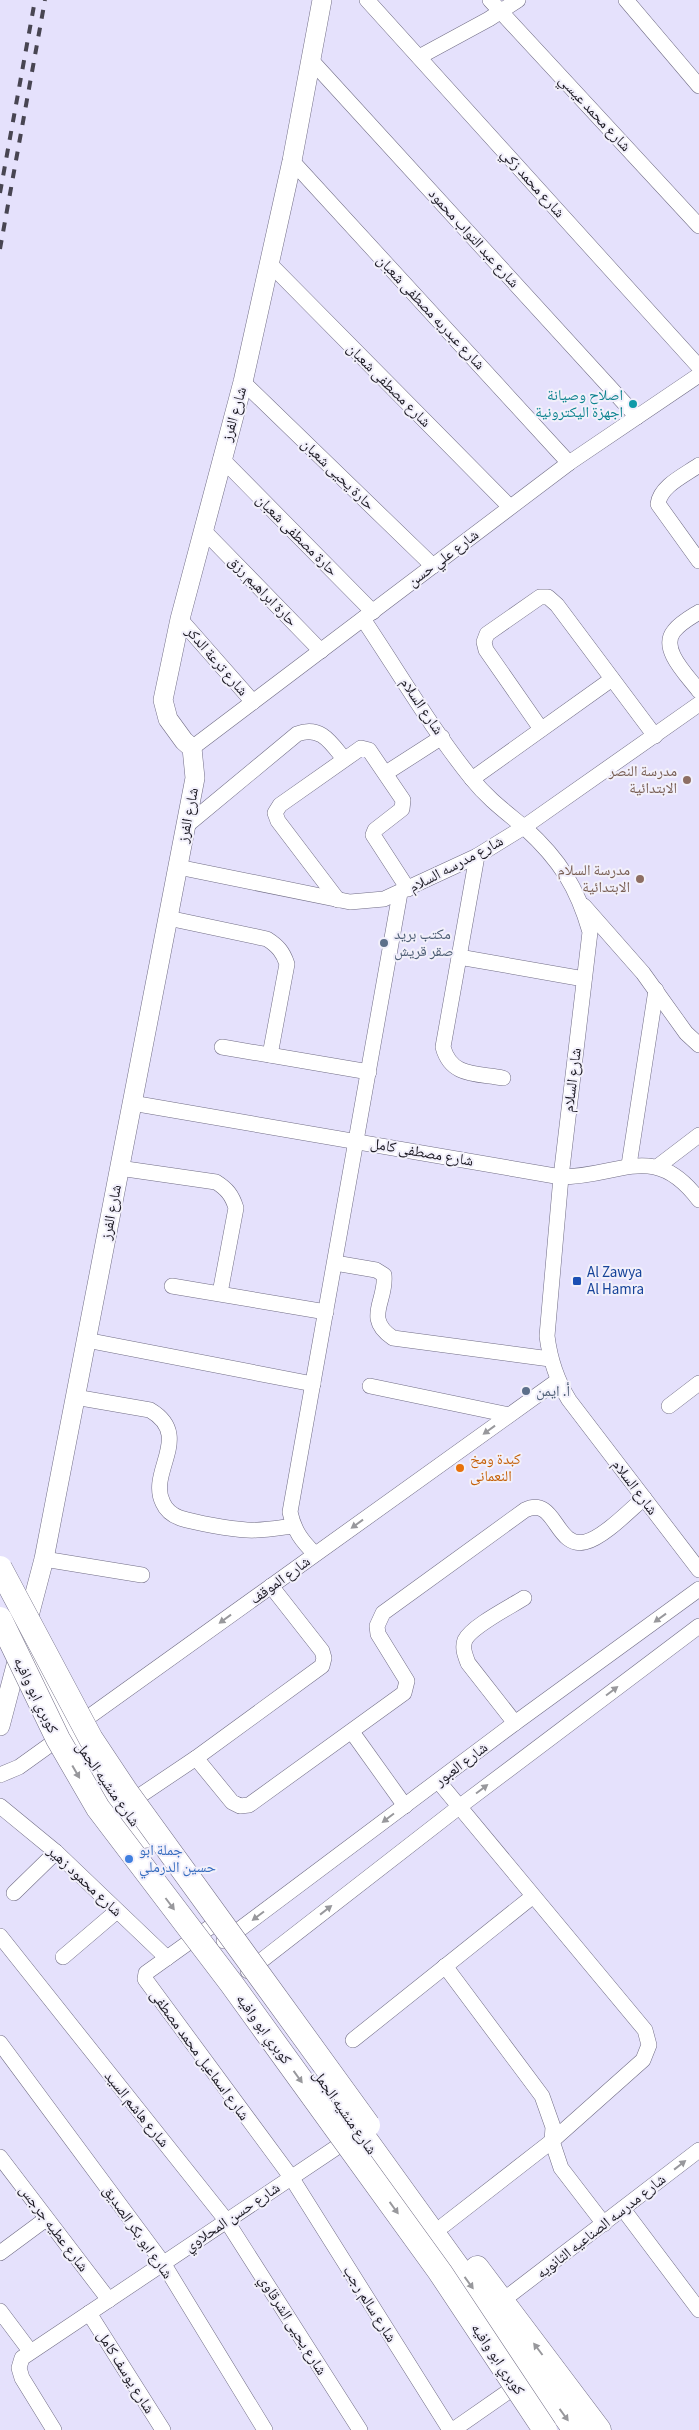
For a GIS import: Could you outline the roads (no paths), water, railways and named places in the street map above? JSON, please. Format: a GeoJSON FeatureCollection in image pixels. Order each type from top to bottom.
{"type":"FeatureCollection","features":[{"type":"Feature","properties":{"kind":"main road","name":"كوبري ابو وافيه"},"geometry":{"type":"LineString","coordinates":[[0,1568],[92,1739],[364,2129]]}},
{"type":"Feature","properties":{"kind":"main road","name":"كوبري ابو وافيه"},"geometry":{"type":"LineString","coordinates":[[0,1618],[58,1739],[98,1808],[231,1983],[434,2264],[545,2430]]}},
{"type":"Feature","properties":{"kind":"main road","name":"شارع منشيه الجمل"},"geometry":{"type":"LineString","coordinates":[[21,1641],[71,1730],[122,1807],[364,2129],[575,2430]]}},
{"type":"Feature","properties":{"kind":"main road","name":"شارع منشيه الجمل"},"geometry":{"type":"LineString","coordinates":[[364,2129],[444,2224],[599,2430]]}},
{"type":"Feature","properties":{"kind":"street","name":"شارع الفرز"},"geometry":{"type":"LineString","coordinates":[[0,1726],[44,1560],[195,778],[192,748],[184,741],[168,719],[163,700],[180,619],[204,531],[221,458],[243,382],[268,262],[292,161],[322,0]]}},
{"type":"Feature","properties":{"kind":"street","name":"شارع محمد زكي"},"geometry":{"type":"LineString","coordinates":[[367,0],[699,367]]}},
{"type":"Feature","properties":{"kind":"street","name":"شارع محمد عيسي"},"geometry":{"type":"LineString","coordinates":[[490,0],[699,226]]}},
{"type":"Feature","properties":{"kind":"street"},"geometry":{"type":"LineString","coordinates":[[419,57],[502,12],[518,0]]}},
{"type":"Feature","properties":{"kind":"street"},"geometry":{"type":"LineString","coordinates":[[626,0],[699,86]]}},
{"type":"Feature","properties":{"kind":"street","name":"شارع عبد التواب محمود"},"geometry":{"type":"LineString","coordinates":[[310,59],[637,417]]}},
{"type":"Feature","properties":{"kind":"street","name":"شارع عبدربه مصطفى شعبان"},"geometry":{"type":"LineString","coordinates":[[292,161],[569,463]]}},
{"type":"Feature","properties":{"kind":"street","name":"شارع مصطفى شعبان"},"geometry":{"type":"LineString","coordinates":[[268,262],[510,507]]}},
{"type":"Feature","properties":{"kind":"street","name":"شارع علي حسن"},"geometry":{"type":"LineString","coordinates":[[192,748],[569,463],[699,375]]}},
{"type":"Feature","properties":{"kind":"street","name":"حارة يحيى شعبان"},"geometry":{"type":"LineString","coordinates":[[243,382],[433,566]]}},
{"type":"Feature","properties":{"kind":"street","name":"حارة مصطفى شعبان"},"geometry":{"type":"LineString","coordinates":[[221,458],[368,615]]}},
{"type":"Feature","properties":{"kind":"street"},"geometry":{"type":"LineString","coordinates":[[699,465],[664,490],[659,496],[658,504],[699,561]]}},
{"type":"Feature","properties":{"kind":"street","name":"حارة ابراهيم رزق"},"geometry":{"type":"LineString","coordinates":[[204,531],[321,651]]}},
{"type":"Feature","properties":{"kind":"street"},"geometry":{"type":"LineString","coordinates":[[541,729],[486,650],[484,642],[487,634],[540,596],[548,597],[557,605],[655,736]]}},
{"type":"Feature","properties":{"kind":"street"},"geometry":{"type":"LineString","coordinates":[[699,612],[675,630],[670,637],[670,646],[673,654],[699,691]]}},
{"type":"Feature","properties":{"kind":"street","name":"شارع السلام"},"geometry":{"type":"LineString","coordinates":[[368,615],[442,737],[472,779],[494,804],[524,827],[548,851],[568,875],[582,903],[590,932],[560,1177],[547,1336],[550,1359],[557,1381],[568,1400],[699,1570]]}},
{"type":"Feature","properties":{"kind":"street","name":"شارع ترعة الدكر"},"geometry":{"type":"LineString","coordinates":[[180,619],[253,702]]}},
{"type":"Feature","properties":{"kind":"street"},"geometry":{"type":"LineString","coordinates":[[472,779],[612,679]]}},
{"type":"Feature","properties":{"kind":"street","name":"شارع مدرسه السلام"},"geometry":{"type":"LineString","coordinates":[[178,866],[338,900],[367,902],[404,891],[477,856],[524,827],[699,704]]}},
{"type":"Feature","properties":{"kind":"street"},"geometry":{"type":"LineString","coordinates":[[186,826],[298,734],[307,730],[316,731],[325,736],[344,759]]}},
{"type":"Feature","properties":{"kind":"street"},"geometry":{"type":"LineString","coordinates":[[386,773],[442,737]]}},
{"type":"Feature","properties":{"kind":"street"},"geometry":{"type":"LineString","coordinates":[[315,1554],[300,1538],[293,1526],[290,1512],[356,1141],[404,891],[373,835],[375,830],[398,812],[403,804],[402,795],[365,748],[357,750],[344,759],[280,806],[275,813],[278,821],[338,900]]}},
{"type":"Feature","properties":{"kind":"street"},"geometry":{"type":"LineString","coordinates":[[477,856],[443,1047],[446,1060],[456,1070],[503,1078]]}},
{"type":"Feature","properties":{"kind":"street"},"geometry":{"type":"LineString","coordinates":[[582,903],[656,990],[686,1033],[699,1045]]}},
{"type":"Feature","properties":{"kind":"street"},"geometry":{"type":"LineString","coordinates":[[168,918],[267,939],[276,945],[283,954],[286,964],[270,1055]]}},
{"type":"Feature","properties":{"kind":"street"},"geometry":{"type":"LineString","coordinates":[[459,957],[584,978]]}},
{"type":"Feature","properties":{"kind":"street"},"geometry":{"type":"LineString","coordinates":[[629,1165],[656,990]]}},
{"type":"Feature","properties":{"kind":"street"},"geometry":{"type":"LineString","coordinates":[[222,1047],[369,1072]]}},
{"type":"Feature","properties":{"kind":"street","name":"شارع مصطفى كامل"},"geometry":{"type":"LineString","coordinates":[[132,1103],[560,1177],[592,1175],[629,1165],[643,1164],[671,1173],[699,1200]]}},
{"type":"Feature","properties":{"kind":"street"},"geometry":{"type":"LineString","coordinates":[[657,1167],[699,1135]]}},
{"type":"Feature","properties":{"kind":"street"},"geometry":{"type":"LineString","coordinates":[[120,1168],[216,1182],[226,1188],[236,1208],[220,1293]]}},
{"type":"Feature","properties":{"kind":"street"},"geometry":{"type":"LineString","coordinates":[[335,1263],[376,1270],[384,1275],[377,1317],[380,1326],[392,1338],[550,1359]]}},
{"type":"Feature","properties":{"kind":"street"},"geometry":{"type":"LineString","coordinates":[[172,1286],[326,1312]]}},
{"type":"Feature","properties":{"kind":"street"},"geometry":{"type":"LineString","coordinates":[[86,1340],[313,1384]]}},
{"type":"Feature","properties":{"kind":"street","name":"شارع الموقف"},"geometry":{"type":"LineString","coordinates":[[0,1775],[19,1767],[557,1381]]}},
{"type":"Feature","properties":{"kind":"street"},"geometry":{"type":"LineString","coordinates":[[669,1406],[699,1383]]}},
{"type":"Feature","properties":{"kind":"street"},"geometry":{"type":"LineString","coordinates":[[370,1386],[509,1415]]}},
{"type":"Feature","properties":{"kind":"street"},"geometry":{"type":"LineString","coordinates":[[75,1397],[150,1410],[159,1415],[166,1424],[170,1435],[160,1491],[162,1502],[168,1512],[179,1517],[247,1530],[293,1526]]}},
{"type":"Feature","properties":{"kind":"street"},"geometry":{"type":"LineString","coordinates":[[196,1758],[232,1802],[240,1806],[249,1806],[400,1698],[407,1688],[404,1675],[378,1634],[379,1619],[383,1613],[533,1506],[542,1508],[562,1532],[572,1540],[584,1542],[596,1537],[644,1498]]}},
{"type":"Feature","properties":{"kind":"street"},"geometry":{"type":"LineString","coordinates":[[44,1560],[142,1575]]}},
{"type":"Feature","properties":{"kind":"street"},"geometry":{"type":"LineString","coordinates":[[122,1807],[196,1758],[322,1666],[324,1658],[322,1651],[271,1586]]}},
{"type":"Feature","properties":{"kind":"street","name":"شارع العبور"},"geometry":{"type":"LineString","coordinates":[[218,1933],[405,1806],[699,1589]]}},
{"type":"Feature","properties":{"kind":"street"},"geometry":{"type":"LineString","coordinates":[[515,1723],[468,1663],[463,1652],[465,1640],[473,1631],[524,1598]]}},
{"type":"Feature","properties":{"kind":"street"},"geometry":{"type":"LineString","coordinates":[[246,1972],[459,1807],[699,1626]]}},
{"type":"Feature","properties":{"kind":"street"},"geometry":{"type":"LineString","coordinates":[[352,1732],[405,1806]]}},
{"type":"Feature","properties":{"kind":"street"},"geometry":{"type":"LineString","coordinates":[[438,1781],[532,1897],[645,2030],[649,2045],[643,2060],[552,2142],[444,2224]]}},
{"type":"Feature","properties":{"kind":"street","name":"شارع محمود زهير"},"geometry":{"type":"LineString","coordinates":[[0,1806],[56,1852],[167,1958]]}},
{"type":"Feature","properties":{"kind":"street"},"geometry":{"type":"LineString","coordinates":[[14,1893],[56,1852]]}},
{"type":"Feature","properties":{"kind":"street"},"geometry":{"type":"LineString","coordinates":[[353,2040],[532,1897]]}},
{"type":"Feature","properties":{"kind":"street"},"geometry":{"type":"LineString","coordinates":[[63,1957],[118,1911]]}},
{"type":"Feature","properties":{"kind":"street","name":"شارع اسماعيل محمد مصطفى"},"geometry":{"type":"LineString","coordinates":[[218,1933],[167,1958],[146,1973],[147,1982],[291,2177]]}},
{"type":"Feature","properties":{"kind":"street","name":"شارع هاشم السيد"},"geometry":{"type":"LineString","coordinates":[[0,1936],[47,1998],[226,2220]]}},
{"type":"Feature","properties":{"kind":"street"},"geometry":{"type":"LineString","coordinates":[[445,1966],[542,2096],[553,2127],[552,2142],[561,2168],[604,2224]]}},
{"type":"Feature","properties":{"kind":"street","name":"شارع ابو بكر الصديق"},"geometry":{"type":"LineString","coordinates":[[0,2042],[163,2263],[265,2430]]}},
{"type":"Feature","properties":{"kind":"street","name":"شارع حسن المحلاوي"},"geometry":{"type":"LineString","coordinates":[[30,2351],[364,2129]]}},
{"type":"Feature","properties":{"kind":"street","name":"شارع مدرسه الصناعيه الثانويه"},"geometry":{"type":"LineString","coordinates":[[502,2301],[699,2150]]}},
{"type":"Feature","properties":{"kind":"street","name":"شارع عطيه جرجس"},"geometry":{"type":"LineString","coordinates":[[0,2157],[109,2300]]}},
{"type":"Feature","properties":{"kind":"street","name":"شارع سالم رجب"},"geometry":{"type":"LineString","coordinates":[[291,2177],[452,2430]]}},
{"type":"Feature","properties":{"kind":"street"},"geometry":{"type":"LineString","coordinates":[[623,2209],[699,2310]]}},
{"type":"Feature","properties":{"kind":"street"},"geometry":{"type":"LineString","coordinates":[[0,2253],[46,2219]]}},
{"type":"Feature","properties":{"kind":"street","name":"شارع يحيى الشرقاوي"},"geometry":{"type":"LineString","coordinates":[[226,2220],[360,2430]]}},
{"type":"Feature","properties":{"kind":"street"},"geometry":{"type":"LineString","coordinates":[[0,2312],[30,2351],[22,2358],[19,2368],[22,2378],[54,2430]]}},
{"type":"Feature","properties":{"kind":"street","name":"شارع يوسف كامل"},"geometry":{"type":"LineString","coordinates":[[89,2313],[163,2430]]}},
{"type":"Feature","properties":{"kind":"street"},"geometry":{"type":"LineString","coordinates":[[452,2430],[534,2374]]}},
{"type":"Feature","properties":{"kind":"railway"},"geometry":{"type":"LineString","coordinates":[[0,193],[35,0]]}},
{"type":"Feature","properties":{"kind":"railway"},"geometry":{"type":"LineString","coordinates":[[0,249],[45,0]]}},
{"type":"Feature","properties":{"kind":"place","name":"اصلاح وصيانة اجهزة اليكترونية"},"geometry":{"type":"Point","coordinates":[633,404]}},
{"type":"Feature","properties":{"kind":"place","name":"مدرسة النصر الابتدائية"},"geometry":{"type":"Point","coordinates":[687,780]}},
{"type":"Feature","properties":{"kind":"place","name":"مدرسة السلام الابتدائية"},"geometry":{"type":"Point","coordinates":[640,879]}},
{"type":"Feature","properties":{"kind":"place","name":"مكتب بريد صقر قريش"},"geometry":{"type":"Point","coordinates":[384,943]}},
{"type":"Feature","properties":{"kind":"place","name":"Al Zawya Al Hamra"},"geometry":{"type":"Point","coordinates":[577,1281]}},
{"type":"Feature","properties":{"kind":"place","name":"أ. ايمن"},"geometry":{"type":"Point","coordinates":[526,1391]}},
{"type":"Feature","properties":{"kind":"place","name":"كبدة ومخ النعمانى"},"geometry":{"type":"Point","coordinates":[460,1468]}},
{"type":"Feature","properties":{"kind":"place","name":"جملة ابو حسين الدرملي"},"geometry":{"type":"Point","coordinates":[129,1859]}}]}
